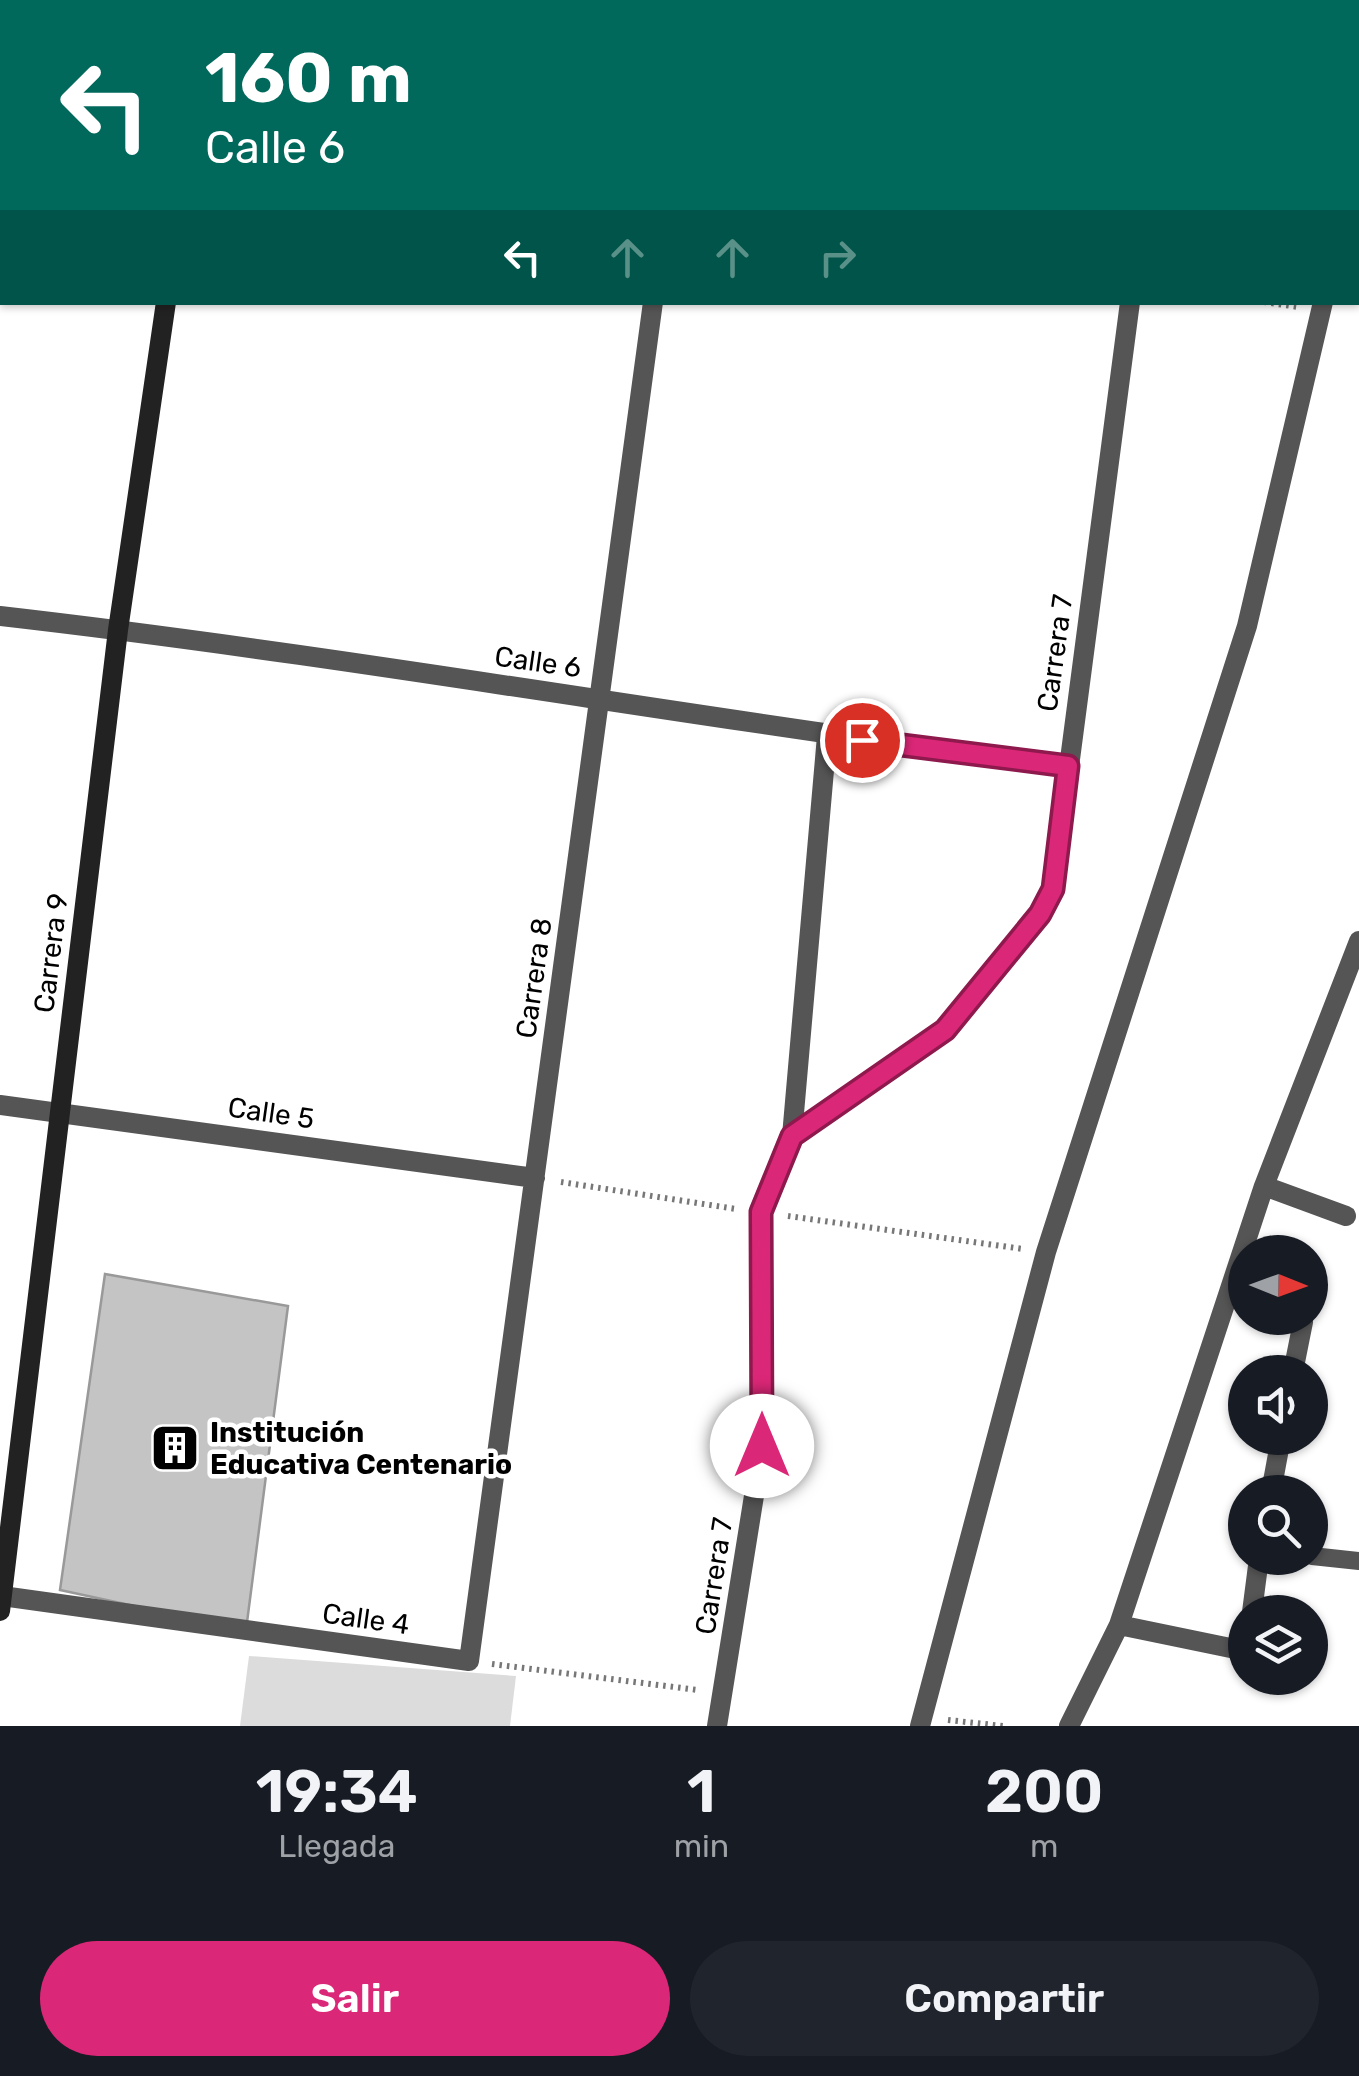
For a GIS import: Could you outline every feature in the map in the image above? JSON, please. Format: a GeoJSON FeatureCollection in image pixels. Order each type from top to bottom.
{"type":"FeatureCollection","features":[{"type":"Feature","properties":{"kind":"main road","name":"Carrera 9"},"geometry":{"type":"LineString","coordinates":[[1,1603],[118,630],[166,305]]}},
{"type":"Feature","properties":{"kind":"street","name":"Carrera 8"},"geometry":{"type":"LineString","coordinates":[[469,1661],[653,305]]}},
{"type":"Feature","properties":{"kind":"street","name":"Carrera 7"},"geometry":{"type":"LineString","coordinates":[[718,1726],[762,1446],[761,1212],[792,1136],[945,1030],[1040,914],[1053,889],[1130,305]]}},
{"type":"Feature","properties":{"kind":"street"},"geometry":{"type":"LineString","coordinates":[[921,1722],[1046,1252],[1247,626],[1322,305]]}},
{"type":"Feature","properties":{"kind":"street","name":"Calle 6"},"geometry":{"type":"LineString","coordinates":[[0,616],[600,698],[827,736],[1068,766]]}},
{"type":"Feature","properties":{"kind":"street"},"geometry":{"type":"LineString","coordinates":[[792,1136],[827,736]]}},
{"type":"Feature","properties":{"kind":"street"},"geometry":{"type":"LineString","coordinates":[[1252,1235],[1264,1186],[1359,942]]}},
{"type":"Feature","properties":{"kind":"street","name":"Calle 5"},"geometry":{"type":"LineString","coordinates":[[0,1105],[535,1178]]}},
{"type":"Feature","properties":{"kind":"street"},"geometry":{"type":"LineString","coordinates":[[1264,1186],[1346,1216]]}},
{"type":"Feature","properties":{"kind":"street"},"geometry":{"type":"LineString","coordinates":[[1069,1726],[1119,1625],[1228,1319]]}},
{"type":"Feature","properties":{"kind":"street","name":"Calle 4"},"geometry":{"type":"LineString","coordinates":[[1,1603],[469,1661]]}},
{"type":"Feature","properties":{"kind":"street"},"geometry":{"type":"LineString","coordinates":[[1119,1625],[1228,1647]]}},
{"type":"Feature","properties":{"kind":"lane"},"geometry":{"type":"LineString","coordinates":[[1328,1558],[1359,1562]]}},
{"type":"Feature","properties":{"kind":"path"},"geometry":{"type":"LineString","coordinates":[[469,1661],[724,1694]]}},
{"type":"Feature","properties":{"kind":"path"},"geometry":{"type":"LineString","coordinates":[[921,1722],[1003,1726]]}},
{"type":"Feature","properties":{"kind":"shaded area"},"geometry":{"type":"Polygon","coordinates":[[[249,1656],[516,1676],[510,1726],[240,1726],[249,1656]]]}},
{"type":"Feature","properties":{"kind":"building","name":"Institución Educativa Centenario"},"geometry":{"type":"Polygon","coordinates":[[[105,1274],[288,1306],[246,1630],[60,1590],[105,1274]]]}},
{"type":"Feature","properties":{"kind":"place","name":"Institución Educativa Centenario"},"geometry":{"type":"Point","coordinates":[175,1448]}},
{"type":"Feature","properties":{"kind":"route"},"geometry":{"type":"LineString","coordinates":[[762,1446],[761,1212],[792,1136],[945,1030],[1040,914],[1053,889],[1068,766],[862,740]]}}]}
